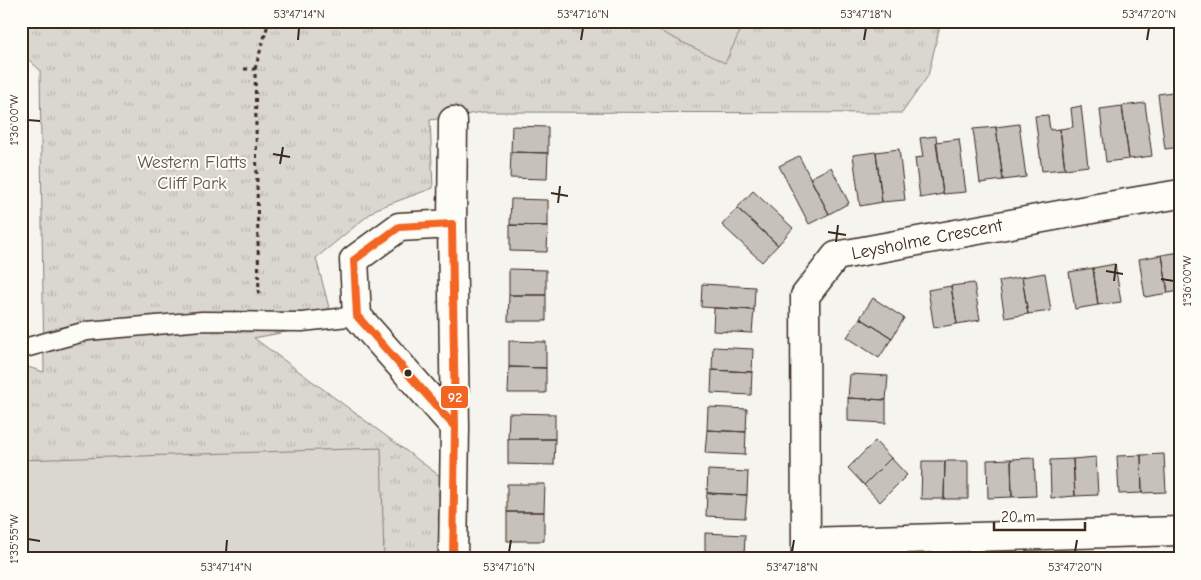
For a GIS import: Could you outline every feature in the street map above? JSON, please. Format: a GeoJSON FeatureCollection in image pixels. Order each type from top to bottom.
{"type":"FeatureCollection","features":[{"type":"Feature","properties":{"kind":"street"},"geometry":{"type":"LineString","coordinates":[[452,559],[455,427],[452,224],[453,121]]}},
{"type":"Feature","properties":{"kind":"street","name":"Leysholme Crescent"},"geometry":{"type":"LineString","coordinates":[[806,550],[805,296],[836,256],[1180,194]]}},
{"type":"Feature","properties":{"kind":"street"},"geometry":{"type":"LineString","coordinates":[[452,224],[399,227],[354,260],[357,316],[455,427]]}},
{"type":"Feature","properties":{"kind":"street"},"geometry":{"type":"LineString","coordinates":[[806,550],[1180,531]]}},
{"type":"Feature","properties":{"kind":"lane"},"geometry":{"type":"LineString","coordinates":[[21,350],[87,331],[202,321],[302,322],[357,316]]}},
{"type":"Feature","properties":{"kind":"path"},"geometry":{"type":"LineString","coordinates":[[259,321],[255,69],[269,21]]}},
{"type":"Feature","properties":{"kind":"path"},"geometry":{"type":"LineString","coordinates":[[244,69],[255,69]]}},
{"type":"Feature","properties":{"kind":"green space","name":"Western Flatts Cliff Park"},"geometry":{"type":"Polygon","coordinates":[[[21,21],[941,21],[928,76],[902,113],[483,112],[430,120],[433,188],[376,209],[316,258],[333,323],[254,338],[440,476],[438,559],[21,559],[21,365],[44,372],[40,70],[21,53],[21,21]]]}},
{"type":"Feature","properties":{"kind":"green space"},"geometry":{"type":"Polygon","coordinates":[[[639,21],[745,21],[725,63],[639,21]]]}},
{"type":"Feature","properties":{"kind":"green space"},"geometry":{"type":"Polygon","coordinates":[[[381,448],[384,559],[21,559],[21,460],[381,448]]]}},
{"type":"Feature","properties":{"kind":"building"},"geometry":{"type":"Polygon","coordinates":[[[1180,91],[1180,147],[1165,149],[1158,94],[1180,91]]]}},
{"type":"Feature","properties":{"kind":"building"},"geometry":{"type":"Polygon","coordinates":[[[1145,103],[1152,156],[1129,159],[1122,106],[1145,103]]]}},
{"type":"Feature","properties":{"kind":"building"},"geometry":{"type":"Polygon","coordinates":[[[1081,106],[1088,166],[1065,169],[1060,129],[1073,127],[1071,108],[1081,106]]]}},
{"type":"Feature","properties":{"kind":"building"},"geometry":{"type":"Polygon","coordinates":[[[1122,106],[1129,159],[1106,162],[1100,109],[1122,106]]]}},
{"type":"Feature","properties":{"kind":"building"},"geometry":{"type":"Polygon","coordinates":[[[1048,115],[1050,130],[1060,129],[1065,169],[1042,171],[1035,116],[1048,115]]]}},
{"type":"Feature","properties":{"kind":"building"},"geometry":{"type":"Polygon","coordinates":[[[1019,124],[1026,177],[1003,180],[996,127],[1019,124]]]}},
{"type":"Feature","properties":{"kind":"building"},"geometry":{"type":"Polygon","coordinates":[[[512,126],[548,127],[548,153],[511,152],[512,126]]]}},
{"type":"Feature","properties":{"kind":"building"},"geometry":{"type":"Polygon","coordinates":[[[996,127],[1003,180],[980,183],[973,129],[996,127]]]}},
{"type":"Feature","properties":{"kind":"building"},"geometry":{"type":"Polygon","coordinates":[[[936,136],[943,194],[920,198],[915,158],[923,157],[920,138],[936,136]]]}},
{"type":"Feature","properties":{"kind":"building"},"geometry":{"type":"Polygon","coordinates":[[[959,139],[966,192],[943,194],[936,142],[959,139]]]}},
{"type":"Feature","properties":{"kind":"building"},"geometry":{"type":"Polygon","coordinates":[[[899,149],[905,200],[882,202],[876,152],[899,149]]]}},
{"type":"Feature","properties":{"kind":"building"},"geometry":{"type":"Polygon","coordinates":[[[511,152],[548,153],[547,179],[510,178],[511,152]]]}},
{"type":"Feature","properties":{"kind":"building"},"geometry":{"type":"Polygon","coordinates":[[[876,152],[882,202],[860,206],[853,155],[876,152]]]}},
{"type":"Feature","properties":{"kind":"building"},"geometry":{"type":"Polygon","coordinates":[[[799,156],[829,214],[809,224],[779,166],[799,156]]]}},
{"type":"Feature","properties":{"kind":"building"},"geometry":{"type":"Polygon","coordinates":[[[831,167],[849,203],[829,214],[810,178],[831,167]]]}},
{"type":"Feature","properties":{"kind":"building"},"geometry":{"type":"Polygon","coordinates":[[[753,191],[793,228],[778,245],[737,208],[753,191]]]}},
{"type":"Feature","properties":{"kind":"building"},"geometry":{"type":"Polygon","coordinates":[[[511,199],[548,200],[548,226],[510,225],[511,199]]]}},
{"type":"Feature","properties":{"kind":"building"},"geometry":{"type":"Polygon","coordinates":[[[737,208],[778,245],[762,262],[722,225],[737,208]]]}},
{"type":"Feature","properties":{"kind":"building"},"geometry":{"type":"Polygon","coordinates":[[[510,225],[548,226],[547,252],[510,251],[510,225]]]}},
{"type":"Feature","properties":{"kind":"building"},"geometry":{"type":"Polygon","coordinates":[[[1180,252],[1180,291],[1168,293],[1162,255],[1180,252]]]}},
{"type":"Feature","properties":{"kind":"building"},"geometry":{"type":"Polygon","coordinates":[[[1162,255],[1168,293],[1145,297],[1139,259],[1162,255]]]}},
{"type":"Feature","properties":{"kind":"building"},"geometry":{"type":"Polygon","coordinates":[[[1115,264],[1121,302],[1098,305],[1093,268],[1115,264]]]}},
{"type":"Feature","properties":{"kind":"building"},"geometry":{"type":"Polygon","coordinates":[[[1093,268],[1098,305],[1075,309],[1069,272],[1093,268]]]}},
{"type":"Feature","properties":{"kind":"building"},"geometry":{"type":"Polygon","coordinates":[[[509,269],[546,270],[546,295],[509,295],[509,269]]]}},
{"type":"Feature","properties":{"kind":"building"},"geometry":{"type":"Polygon","coordinates":[[[1045,273],[1051,311],[1028,314],[1022,277],[1045,273]]]}},
{"type":"Feature","properties":{"kind":"building"},"geometry":{"type":"Polygon","coordinates":[[[1022,277],[1028,314],[1005,318],[999,281],[1022,277]]]}},
{"type":"Feature","properties":{"kind":"building"},"geometry":{"type":"Polygon","coordinates":[[[974,283],[980,320],[957,324],[951,286],[974,283]]]}},
{"type":"Feature","properties":{"kind":"building"},"geometry":{"type":"Polygon","coordinates":[[[702,284],[755,287],[754,310],[701,307],[702,284]]]}},
{"type":"Feature","properties":{"kind":"building"},"geometry":{"type":"Polygon","coordinates":[[[951,286],[957,324],[934,328],[928,290],[951,286]]]}},
{"type":"Feature","properties":{"kind":"building"},"geometry":{"type":"Polygon","coordinates":[[[509,295],[546,295],[546,321],[508,321],[509,295]]]}},
{"type":"Feature","properties":{"kind":"building"},"geometry":{"type":"Polygon","coordinates":[[[873,298],[904,318],[892,338],[860,318],[873,298]]]}},
{"type":"Feature","properties":{"kind":"building"},"geometry":{"type":"Polygon","coordinates":[[[714,308],[754,310],[752,333],[713,331],[714,308]]]}},
{"type":"Feature","properties":{"kind":"building"},"geometry":{"type":"Polygon","coordinates":[[[860,318],[892,338],[879,358],[847,337],[860,318]]]}},
{"type":"Feature","properties":{"kind":"building"},"geometry":{"type":"Polygon","coordinates":[[[509,341],[546,342],[546,368],[509,367],[509,341]]]}},
{"type":"Feature","properties":{"kind":"building"},"geometry":{"type":"Polygon","coordinates":[[[713,347],[753,349],[752,372],[712,370],[713,347]]]}},
{"type":"Feature","properties":{"kind":"building"},"geometry":{"type":"Polygon","coordinates":[[[509,367],[546,368],[546,393],[508,393],[509,367]]]}},
{"type":"Feature","properties":{"kind":"building"},"geometry":{"type":"Polygon","coordinates":[[[712,370],[752,372],[751,395],[711,393],[712,370]]]}},
{"type":"Feature","properties":{"kind":"building"},"geometry":{"type":"Polygon","coordinates":[[[850,374],[888,376],[886,400],[848,398],[850,374]]]}},
{"type":"Feature","properties":{"kind":"building"},"geometry":{"type":"Polygon","coordinates":[[[848,398],[886,400],[886,423],[848,421],[848,398]]]}},
{"type":"Feature","properties":{"kind":"building"},"geometry":{"type":"Polygon","coordinates":[[[708,407],[747,409],[746,432],[707,430],[708,407]]]}},
{"type":"Feature","properties":{"kind":"building"},"geometry":{"type":"Polygon","coordinates":[[[509,413],[555,414],[555,439],[508,439],[509,413]]]}},
{"type":"Feature","properties":{"kind":"building"},"geometry":{"type":"Polygon","coordinates":[[[707,430],[746,432],[745,455],[705,453],[707,430]]]}},
{"type":"Feature","properties":{"kind":"building"},"geometry":{"type":"Polygon","coordinates":[[[508,439],[555,439],[554,465],[508,464],[508,439]]]}},
{"type":"Feature","properties":{"kind":"building"},"geometry":{"type":"Polygon","coordinates":[[[875,441],[891,458],[864,485],[848,468],[875,441]]]}},
{"type":"Feature","properties":{"kind":"building"},"geometry":{"type":"Polygon","coordinates":[[[1164,454],[1166,492],[1142,493],[1141,455],[1164,454]]]}},
{"type":"Feature","properties":{"kind":"building"},"geometry":{"type":"Polygon","coordinates":[[[1141,455],[1142,493],[1119,494],[1117,456],[1141,455]]]}},
{"type":"Feature","properties":{"kind":"building"},"geometry":{"type":"Polygon","coordinates":[[[1096,457],[1098,495],[1075,496],[1073,459],[1096,457]]]}},
{"type":"Feature","properties":{"kind":"building"},"geometry":{"type":"Polygon","coordinates":[[[891,458],[907,475],[880,502],[864,485],[891,458]]]}},
{"type":"Feature","properties":{"kind":"building"},"geometry":{"type":"Polygon","coordinates":[[[1034,458],[1036,496],[1012,497],[1011,459],[1034,458]]]}},
{"type":"Feature","properties":{"kind":"building"},"geometry":{"type":"Polygon","coordinates":[[[1011,459],[1012,497],[988,498],[987,460],[1011,459]]]}},
{"type":"Feature","properties":{"kind":"building"},"geometry":{"type":"Polygon","coordinates":[[[1073,459],[1075,496],[1051,498],[1050,460],[1073,459]]]}},
{"type":"Feature","properties":{"kind":"building"},"geometry":{"type":"Polygon","coordinates":[[[922,461],[945,461],[944,499],[921,499],[922,461]]]}},
{"type":"Feature","properties":{"kind":"building"},"geometry":{"type":"Polygon","coordinates":[[[945,461],[968,461],[968,499],[944,499],[945,461]]]}},
{"type":"Feature","properties":{"kind":"building"},"geometry":{"type":"Polygon","coordinates":[[[708,470],[748,472],[747,495],[707,493],[708,470]]]}},
{"type":"Feature","properties":{"kind":"building"},"geometry":{"type":"Polygon","coordinates":[[[507,484],[545,484],[544,512],[507,512],[507,484]]]}},
{"type":"Feature","properties":{"kind":"building"},"geometry":{"type":"Polygon","coordinates":[[[707,493],[747,495],[745,518],[706,516],[707,493]]]}},
{"type":"Feature","properties":{"kind":"building"},"geometry":{"type":"Polygon","coordinates":[[[507,512],[544,512],[544,541],[507,541],[507,512]]]}},
{"type":"Feature","properties":{"kind":"building"},"geometry":{"type":"Polygon","coordinates":[[[705,533],[745,535],[744,558],[705,556],[705,533]]]}},
{"type":"Feature","properties":{"kind":"building"},"geometry":{"type":"Polygon","coordinates":[[[510,556],[547,557],[547,559],[509,559],[510,556]]]}},
{"type":"Feature","properties":{"kind":"building"},"geometry":{"type":"Polygon","coordinates":[[[705,556],[744,558],[744,559],[705,559],[705,556]]]}},
{"type":"Feature","properties":{"kind":"transit line","name":"92"},"geometry":{"type":"LineString","coordinates":[[453,559],[455,427],[452,224],[399,227],[354,260],[357,316],[455,427]]}}]}
